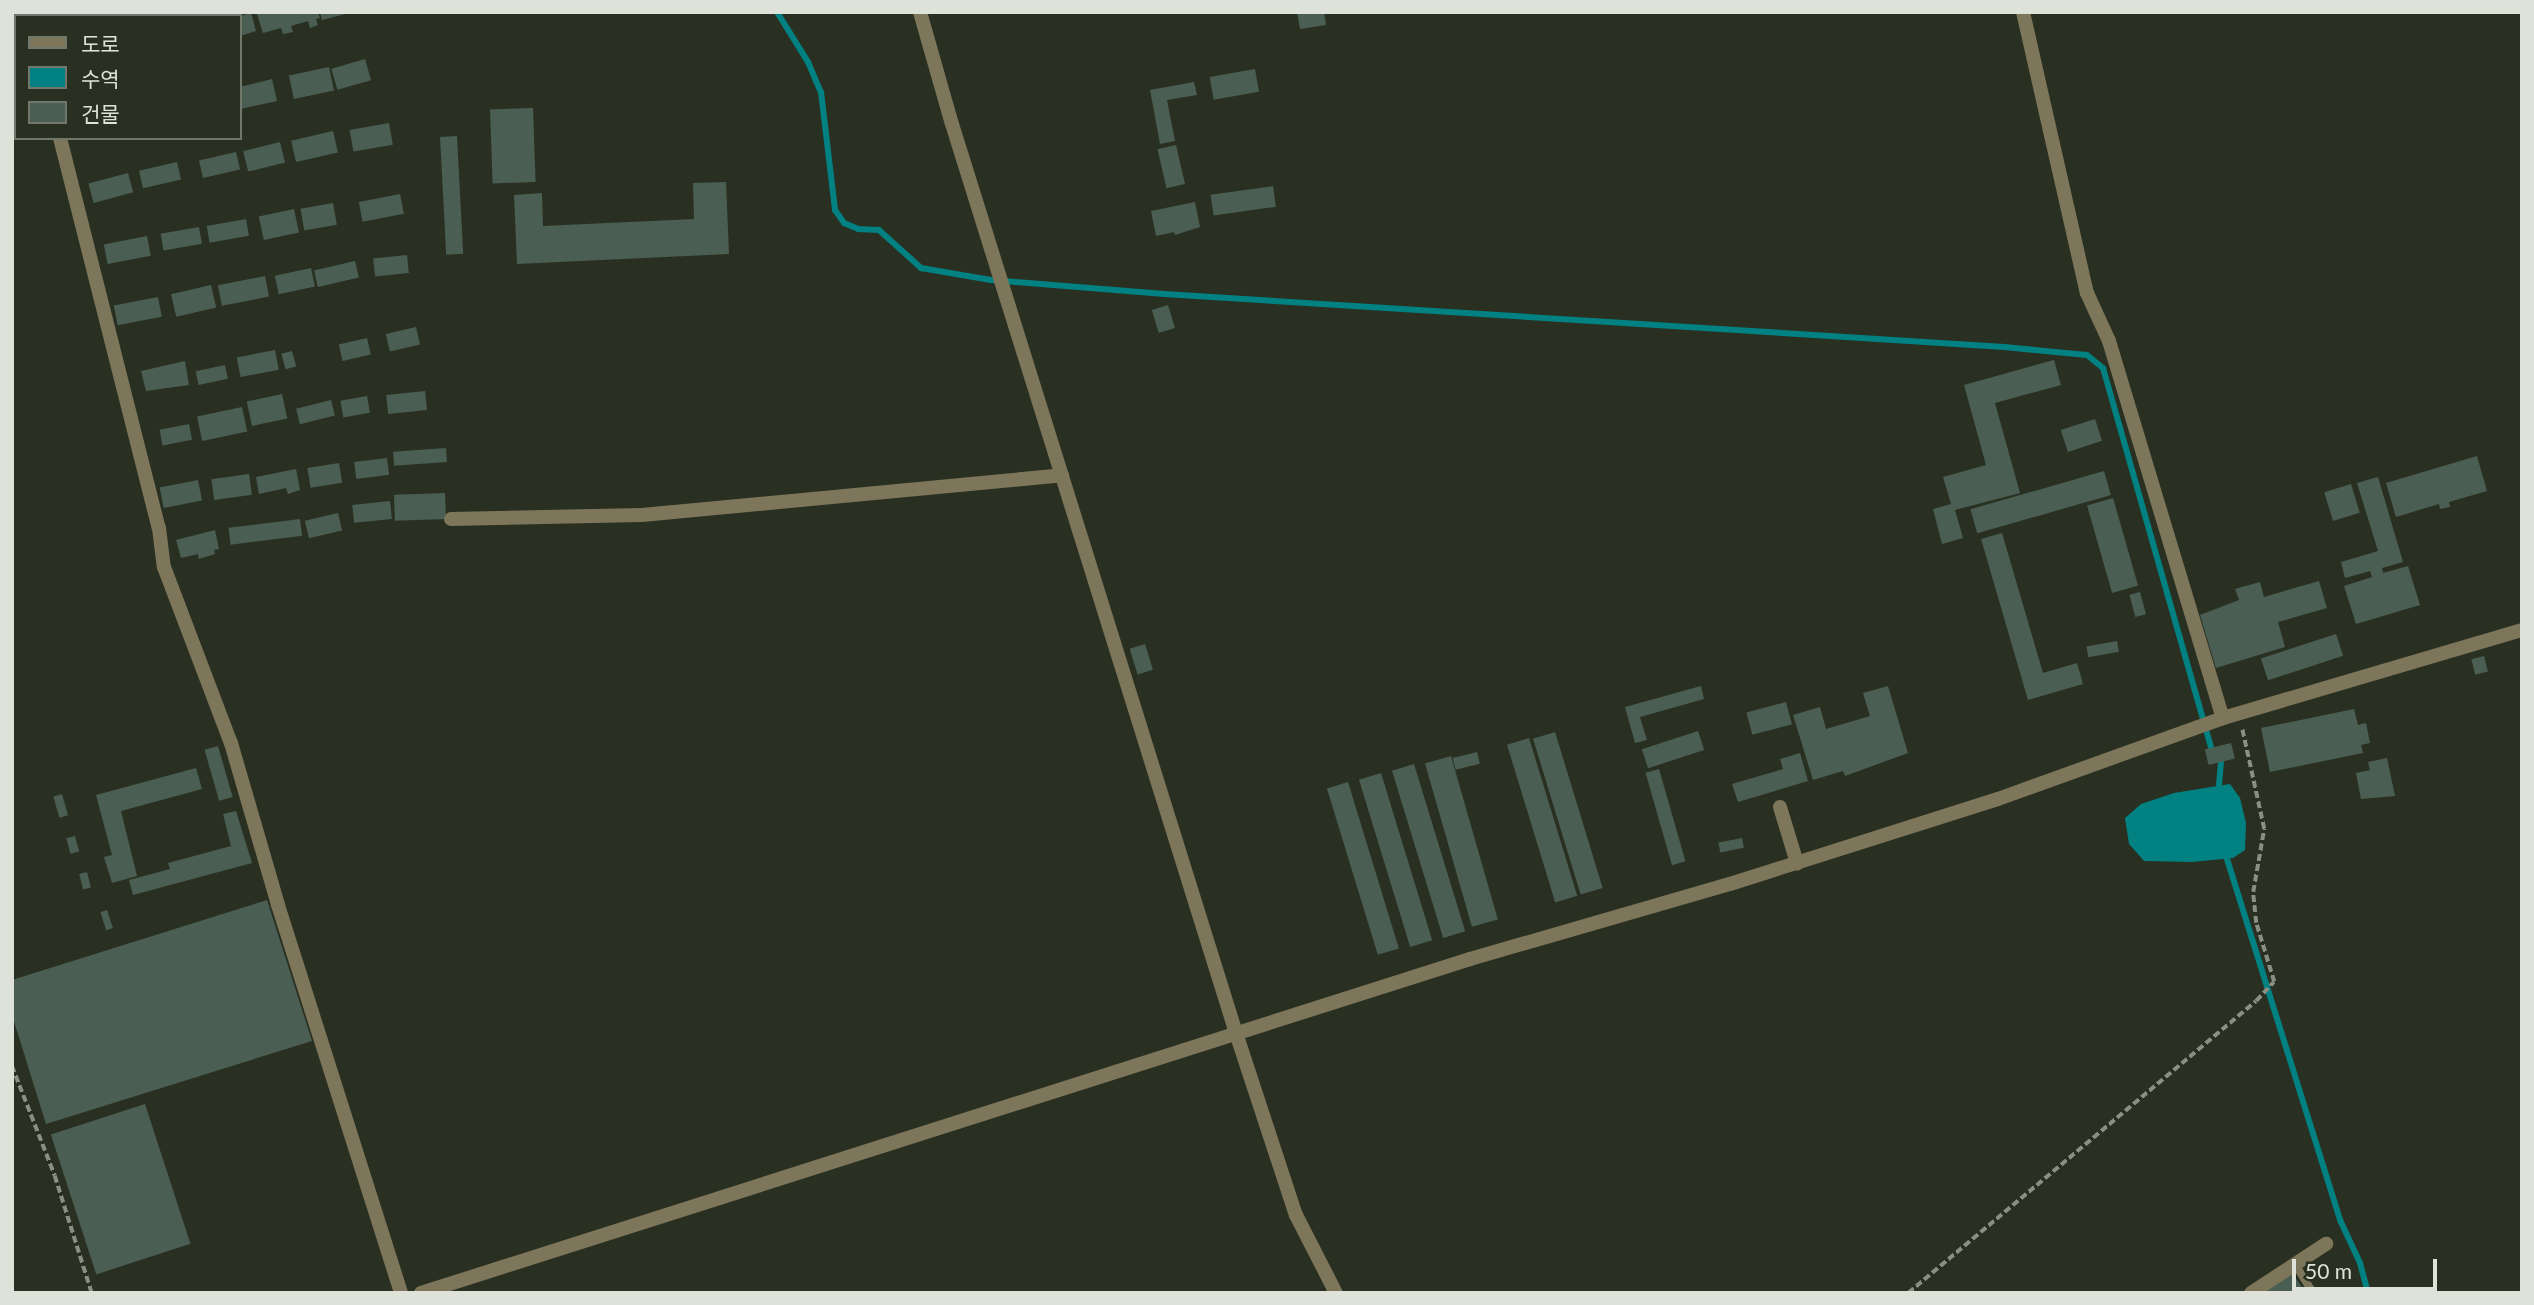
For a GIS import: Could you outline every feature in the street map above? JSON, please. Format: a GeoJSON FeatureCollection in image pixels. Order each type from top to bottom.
{"type":"FeatureCollection","features":[{"type":"Feature","properties":{"kind":"street"},"geometry":{"type":"LineString","coordinates":[[920,12],[1236,1033],[1296,1215],[1336,1293]]}},
{"type":"Feature","properties":{"kind":"street"},"geometry":{"type":"LineString","coordinates":[[2022,12],[2087,293],[2109,341],[2222,718]]}},
{"type":"Feature","properties":{"kind":"street"},"geometry":{"type":"LineString","coordinates":[[61,140],[159,528],[164,567],[231,743],[278,905],[401,1293]]}},
{"type":"Feature","properties":{"kind":"street"},"geometry":{"type":"LineString","coordinates":[[451,519],[642,515],[1062,475]]}},
{"type":"Feature","properties":{"kind":"street"},"geometry":{"type":"LineString","coordinates":[[421,1293],[1470,959],[1797,863],[1998,799],[2237,713],[2522,630]]}},
{"type":"Feature","properties":{"kind":"street"},"geometry":{"type":"LineString","coordinates":[[1780,807],[1797,863]]}},
{"type":"Feature","properties":{"kind":"street"},"geometry":{"type":"LineString","coordinates":[[2250,1293],[2326,1244]]}},
{"type":"Feature","properties":{"kind":"lane"},"geometry":{"type":"LineString","coordinates":[[2295,1264],[2313,1293]]}},
{"type":"Feature","properties":{"kind":"path"},"geometry":{"type":"LineString","coordinates":[[1908,1293],[2256,1001],[2274,982],[2256,923],[2253,892],[2264,829],[2237,713]]}},
{"type":"Feature","properties":{"kind":"path"},"geometry":{"type":"LineString","coordinates":[[12,1066],[55,1176],[92,1293]]}},
{"type":"Feature","properties":{"kind":"water"},"geometry":{"type":"Polygon","coordinates":[[[2230,784],[2240,798],[2246,823],[2245,850],[2233,858],[2192,862],[2144,861],[2129,844],[2125,818],[2141,804],[2174,793],[2230,784]]]}},
{"type":"Feature","properties":{"kind":"building"},"geometry":{"type":"Polygon","coordinates":[[[318,12],[320,18],[316,19],[318,25],[310,28],[308,21],[291,26],[293,32],[283,34],[281,28],[263,33],[257,14],[318,12]]]}},
{"type":"Feature","properties":{"kind":"building"},"geometry":{"type":"Polygon","coordinates":[[[320,12],[349,12],[349,13],[322,20],[320,12]]]}},
{"type":"Feature","properties":{"kind":"building"},"geometry":{"type":"Polygon","coordinates":[[[1297,12],[1324,12],[1326,25],[1300,29],[1297,12]]]}},
{"type":"Feature","properties":{"kind":"building"},"geometry":{"type":"Polygon","coordinates":[[[251,13],[256,31],[242,35],[242,15],[251,13]]]}},
{"type":"Feature","properties":{"kind":"building"},"geometry":{"type":"Polygon","coordinates":[[[365,59],[371,80],[337,90],[331,69],[365,59]]]}},
{"type":"Feature","properties":{"kind":"building"},"geometry":{"type":"Polygon","coordinates":[[[329,67],[334,90],[294,99],[289,76],[329,67]]]}},
{"type":"Feature","properties":{"kind":"building"},"geometry":{"type":"Polygon","coordinates":[[[1255,69],[1259,92],[1214,100],[1210,77],[1255,69]]]}},
{"type":"Feature","properties":{"kind":"building"},"geometry":{"type":"Polygon","coordinates":[[[272,79],[277,101],[242,109],[242,86],[272,79]]]}},
{"type":"Feature","properties":{"kind":"building"},"geometry":{"type":"Polygon","coordinates":[[[1194,82],[1197,95],[1167,100],[1175,141],[1160,144],[1150,90],[1194,82]]]}},
{"type":"Feature","properties":{"kind":"building"},"geometry":{"type":"Polygon","coordinates":[[[533,108],[536,182],[493,183],[490,110],[533,108]]]}},
{"type":"Feature","properties":{"kind":"building"},"geometry":{"type":"Polygon","coordinates":[[[389,123],[393,145],[353,152],[350,130],[389,123]]]}},
{"type":"Feature","properties":{"kind":"building"},"geometry":{"type":"Polygon","coordinates":[[[333,131],[338,152],[296,162],[291,141],[333,131]]]}},
{"type":"Feature","properties":{"kind":"building"},"geometry":{"type":"Polygon","coordinates":[[[457,136],[463,254],[446,255],[440,137],[457,136]]]}},
{"type":"Feature","properties":{"kind":"building"},"geometry":{"type":"Polygon","coordinates":[[[280,142],[285,162],[248,172],[243,151],[280,142]]]}},
{"type":"Feature","properties":{"kind":"building"},"geometry":{"type":"Polygon","coordinates":[[[1176,145],[1185,184],[1166,188],[1157,149],[1176,145]]]}},
{"type":"Feature","properties":{"kind":"building"},"geometry":{"type":"Polygon","coordinates":[[[236,152],[240,170],[203,178],[199,161],[236,152]]]}},
{"type":"Feature","properties":{"kind":"building"},"geometry":{"type":"Polygon","coordinates":[[[177,162],[181,180],[143,188],[139,171],[177,162]]]}},
{"type":"Feature","properties":{"kind":"building"},"geometry":{"type":"Polygon","coordinates":[[[128,173],[133,192],[94,203],[88,184],[128,173]]]}},
{"type":"Feature","properties":{"kind":"building"},"geometry":{"type":"Polygon","coordinates":[[[726,182],[729,254],[517,264],[514,195],[542,193],[543,226],[694,219],[693,183],[726,182]]]}},
{"type":"Feature","properties":{"kind":"building"},"geometry":{"type":"Polygon","coordinates":[[[1273,186],[1276,207],[1214,216],[1211,195],[1273,186]]]}},
{"type":"Feature","properties":{"kind":"building"},"geometry":{"type":"Polygon","coordinates":[[[400,194],[404,214],[363,222],[359,202],[400,194]]]}},
{"type":"Feature","properties":{"kind":"building"},"geometry":{"type":"Polygon","coordinates":[[[1195,202],[1200,227],[1175,235],[1174,232],[1156,236],[1151,211],[1195,202]]]}},
{"type":"Feature","properties":{"kind":"building"},"geometry":{"type":"Polygon","coordinates":[[[333,203],[337,225],[304,230],[301,209],[333,203]]]}},
{"type":"Feature","properties":{"kind":"building"},"geometry":{"type":"Polygon","coordinates":[[[294,209],[299,232],[264,240],[259,216],[294,209]]]}},
{"type":"Feature","properties":{"kind":"building"},"geometry":{"type":"Polygon","coordinates":[[[246,219],[249,236],[210,243],[207,226],[246,219]]]}},
{"type":"Feature","properties":{"kind":"building"},"geometry":{"type":"Polygon","coordinates":[[[199,227],[202,244],[164,251],[161,234],[199,227]]]}},
{"type":"Feature","properties":{"kind":"building"},"geometry":{"type":"Polygon","coordinates":[[[147,236],[151,256],[108,264],[104,244],[147,236]]]}},
{"type":"Feature","properties":{"kind":"building"},"geometry":{"type":"Polygon","coordinates":[[[407,255],[409,273],[375,276],[373,259],[407,255]]]}},
{"type":"Feature","properties":{"kind":"building"},"geometry":{"type":"Polygon","coordinates":[[[355,261],[359,278],[318,287],[314,270],[355,261]]]}},
{"type":"Feature","properties":{"kind":"building"},"geometry":{"type":"Polygon","coordinates":[[[311,268],[315,287],[279,294],[275,276],[311,268]]]}},
{"type":"Feature","properties":{"kind":"building"},"geometry":{"type":"Polygon","coordinates":[[[265,276],[269,297],[222,306],[218,285],[265,276]]]}},
{"type":"Feature","properties":{"kind":"building"},"geometry":{"type":"Polygon","coordinates":[[[211,285],[216,307],[176,317],[171,294],[211,285]]]}},
{"type":"Feature","properties":{"kind":"building"},"geometry":{"type":"Polygon","coordinates":[[[158,297],[162,317],[118,325],[114,306],[158,297]]]}},
{"type":"Feature","properties":{"kind":"building"},"geometry":{"type":"Polygon","coordinates":[[[1168,305],[1175,328],[1159,333],[1152,310],[1168,305]]]}},
{"type":"Feature","properties":{"kind":"building"},"geometry":{"type":"Polygon","coordinates":[[[416,327],[420,345],[390,352],[386,334],[416,327]]]}},
{"type":"Feature","properties":{"kind":"building"},"geometry":{"type":"Polygon","coordinates":[[[367,338],[371,355],[343,361],[339,345],[367,338]]]}},
{"type":"Feature","properties":{"kind":"building"},"geometry":{"type":"Polygon","coordinates":[[[275,350],[279,370],[241,377],[237,357],[275,350]]]}},
{"type":"Feature","properties":{"kind":"building"},"geometry":{"type":"Polygon","coordinates":[[[292,351],[296,366],[286,369],[281,354],[292,351]]]}},
{"type":"Feature","properties":{"kind":"building"},"geometry":{"type":"Polygon","coordinates":[[[2054,360],[2061,385],[1995,403],[2020,493],[1955,510],[1963,538],[1942,544],[1933,509],[1951,504],[1943,477],[1986,465],[1964,385],[2054,360]]]}},
{"type":"Feature","properties":{"kind":"building"},"geometry":{"type":"Polygon","coordinates":[[[185,361],[189,385],[146,391],[141,371],[185,361]]]}},
{"type":"Feature","properties":{"kind":"building"},"geometry":{"type":"Polygon","coordinates":[[[225,365],[228,379],[199,385],[196,371],[225,365]]]}},
{"type":"Feature","properties":{"kind":"building"},"geometry":{"type":"Polygon","coordinates":[[[425,391],[427,410],[388,414],[386,395],[425,391]]]}},
{"type":"Feature","properties":{"kind":"building"},"geometry":{"type":"Polygon","coordinates":[[[282,394],[287,418],[252,426],[247,401],[282,394]]]}},
{"type":"Feature","properties":{"kind":"building"},"geometry":{"type":"Polygon","coordinates":[[[367,396],[370,413],[343,417],[340,401],[367,396]]]}},
{"type":"Feature","properties":{"kind":"building"},"geometry":{"type":"Polygon","coordinates":[[[331,400],[335,416],[300,424],[296,409],[331,400]]]}},
{"type":"Feature","properties":{"kind":"building"},"geometry":{"type":"Polygon","coordinates":[[[242,407],[247,431],[202,441],[197,417],[242,407]]]}},
{"type":"Feature","properties":{"kind":"building"},"geometry":{"type":"Polygon","coordinates":[[[2095,419],[2102,441],[2068,452],[2061,430],[2095,419]]]}},
{"type":"Feature","properties":{"kind":"building"},"geometry":{"type":"Polygon","coordinates":[[[189,424],[192,440],[163,445],[160,430],[189,424]]]}},
{"type":"Feature","properties":{"kind":"building"},"geometry":{"type":"Polygon","coordinates":[[[446,448],[447,462],[394,466],[393,452],[446,448]]]}},
{"type":"Feature","properties":{"kind":"building"},"geometry":{"type":"Polygon","coordinates":[[[2477,456],[2487,491],[2449,502],[2450,507],[2440,509],[2439,504],[2396,517],[2386,483],[2477,456]]]}},
{"type":"Feature","properties":{"kind":"building"},"geometry":{"type":"Polygon","coordinates":[[[387,458],[389,475],[356,479],[354,462],[387,458]]]}},
{"type":"Feature","properties":{"kind":"building"},"geometry":{"type":"Polygon","coordinates":[[[339,463],[342,483],[311,488],[307,468],[339,463]]]}},
{"type":"Feature","properties":{"kind":"building"},"geometry":{"type":"Polygon","coordinates":[[[296,469],[300,490],[288,494],[286,488],[259,494],[256,477],[296,469]]]}},
{"type":"Feature","properties":{"kind":"building"},"geometry":{"type":"Polygon","coordinates":[[[2104,471],[2111,495],[1977,533],[1970,509],[2104,471]]]}},
{"type":"Feature","properties":{"kind":"building"},"geometry":{"type":"Polygon","coordinates":[[[249,474],[252,495],[214,500],[211,479],[249,474]]]}},
{"type":"Feature","properties":{"kind":"building"},"geometry":{"type":"Polygon","coordinates":[[[2378,477],[2403,562],[2382,568],[2383,573],[2408,566],[2420,605],[2356,624],[2344,586],[2372,577],[2370,571],[2345,578],[2341,562],[2378,551],[2357,483],[2378,477]]]}},
{"type":"Feature","properties":{"kind":"building"},"geometry":{"type":"Polygon","coordinates":[[[198,480],[202,501],[164,508],[160,487],[198,480]]]}},
{"type":"Feature","properties":{"kind":"building"},"geometry":{"type":"Polygon","coordinates":[[[2351,484],[2360,513],[2333,521],[2324,492],[2351,484]]]}},
{"type":"Feature","properties":{"kind":"building"},"geometry":{"type":"Polygon","coordinates":[[[445,493],[446,519],[395,521],[394,495],[445,493]]]}},
{"type":"Feature","properties":{"kind":"building"},"geometry":{"type":"Polygon","coordinates":[[[2113,498],[2138,585],[2112,593],[2087,505],[2113,498]]]}},
{"type":"Feature","properties":{"kind":"building"},"geometry":{"type":"Polygon","coordinates":[[[390,501],[392,519],[354,523],[352,505],[390,501]]]}},
{"type":"Feature","properties":{"kind":"building"},"geometry":{"type":"Polygon","coordinates":[[[338,513],[342,531],[309,538],[305,521],[338,513]]]}},
{"type":"Feature","properties":{"kind":"building"},"geometry":{"type":"Polygon","coordinates":[[[300,519],[302,536],[231,545],[229,528],[300,519]]]}},
{"type":"Feature","properties":{"kind":"building"},"geometry":{"type":"Polygon","coordinates":[[[215,530],[219,549],[214,550],[215,554],[199,559],[198,554],[181,558],[176,540],[215,530]]]}},
{"type":"Feature","properties":{"kind":"building"},"geometry":{"type":"Polygon","coordinates":[[[2002,533],[2043,673],[2077,663],[2083,684],[2028,700],[1981,539],[2002,533]]]}},
{"type":"Feature","properties":{"kind":"building"},"geometry":{"type":"Polygon","coordinates":[[[2319,581],[2327,608],[2278,622],[2285,647],[2216,668],[2200,615],[2239,600],[2235,589],[2260,582],[2264,597],[2319,581]]]}},
{"type":"Feature","properties":{"kind":"building"},"geometry":{"type":"Polygon","coordinates":[[[2140,592],[2146,614],[2135,617],[2129,595],[2140,592]]]}},
{"type":"Feature","properties":{"kind":"building"},"geometry":{"type":"Polygon","coordinates":[[[2336,634],[2343,656],[2268,680],[2261,658],[2336,634]]]}},
{"type":"Feature","properties":{"kind":"building"},"geometry":{"type":"Polygon","coordinates":[[[2117,641],[2119,652],[2088,657],[2086,646],[2117,641]]]}},
{"type":"Feature","properties":{"kind":"building"},"geometry":{"type":"Polygon","coordinates":[[[1145,644],[1153,670],[1138,674],[1130,649],[1145,644]]]}},
{"type":"Feature","properties":{"kind":"building"},"geometry":{"type":"Polygon","coordinates":[[[2484,656],[2488,672],[2475,675],[2471,659],[2484,656]]]}},
{"type":"Feature","properties":{"kind":"building"},"geometry":{"type":"Polygon","coordinates":[[[1701,686],[1704,699],[1640,717],[1647,740],[1635,743],[1625,707],[1701,686]]]}},
{"type":"Feature","properties":{"kind":"building"},"geometry":{"type":"Polygon","coordinates":[[[1888,686],[1908,753],[1845,776],[1843,771],[1813,780],[1793,715],[1820,707],[1826,729],[1870,716],[1863,693],[1888,686]]]}},
{"type":"Feature","properties":{"kind":"building"},"geometry":{"type":"Polygon","coordinates":[[[1786,702],[1792,724],[1752,735],[1746,713],[1786,702]]]}},
{"type":"Feature","properties":{"kind":"building"},"geometry":{"type":"Polygon","coordinates":[[[2354,709],[2358,725],[2366,723],[2370,743],[2361,745],[2363,753],[2270,772],[2261,728],[2354,709]]]}},
{"type":"Feature","properties":{"kind":"building"},"geometry":{"type":"Polygon","coordinates":[[[1698,731],[1704,750],[1648,768],[1642,749],[1698,731]]]}},
{"type":"Feature","properties":{"kind":"building"},"geometry":{"type":"Polygon","coordinates":[[[1555,732],[1603,888],[1581,895],[1533,739],[1555,732]]]}},
{"type":"Feature","properties":{"kind":"building"},"geometry":{"type":"Polygon","coordinates":[[[1529,738],[1577,896],[1555,903],[1507,745],[1529,738]]]}},
{"type":"Feature","properties":{"kind":"building"},"geometry":{"type":"Polygon","coordinates":[[[2231,743],[2235,759],[2209,765],[2205,750],[2231,743]]]}},
{"type":"Feature","properties":{"kind":"building"},"geometry":{"type":"Polygon","coordinates":[[[218,746],[233,797],[219,801],[205,750],[218,746]]]}},
{"type":"Feature","properties":{"kind":"building"},"geometry":{"type":"Polygon","coordinates":[[[1477,752],[1480,764],[1456,770],[1453,758],[1477,752]]]}},
{"type":"Feature","properties":{"kind":"building"},"geometry":{"type":"Polygon","coordinates":[[[1800,753],[1808,781],[1738,802],[1732,784],[1783,769],[1780,759],[1800,753]]]}},
{"type":"Feature","properties":{"kind":"building"},"geometry":{"type":"Polygon","coordinates":[[[1451,756],[1498,919],[1472,927],[1425,763],[1451,756]]]}},
{"type":"Feature","properties":{"kind":"building"},"geometry":{"type":"Polygon","coordinates":[[[2387,758],[2395,796],[2361,799],[2356,773],[2370,770],[2368,762],[2387,758]]]}},
{"type":"Feature","properties":{"kind":"building"},"geometry":{"type":"Polygon","coordinates":[[[1414,764],[1465,931],[1443,938],[1392,771],[1414,764]]]}},
{"type":"Feature","properties":{"kind":"building"},"geometry":{"type":"Polygon","coordinates":[[[196,768],[202,789],[121,811],[137,876],[112,883],[104,857],[112,855],[96,795],[196,768]]]}},
{"type":"Feature","properties":{"kind":"building"},"geometry":{"type":"Polygon","coordinates":[[[1659,769],[1685,861],[1672,865],[1646,773],[1659,769]]]}},
{"type":"Feature","properties":{"kind":"building"},"geometry":{"type":"Polygon","coordinates":[[[1381,773],[1432,940],[1410,947],[1359,780],[1381,773]]]}},
{"type":"Feature","properties":{"kind":"building"},"geometry":{"type":"Polygon","coordinates":[[[1348,782],[1399,948],[1378,955],[1327,788],[1348,782]]]}},
{"type":"Feature","properties":{"kind":"building"},"geometry":{"type":"Polygon","coordinates":[[[62,794],[68,815],[59,818],[53,796],[62,794]]]}},
{"type":"Feature","properties":{"kind":"building"},"geometry":{"type":"Polygon","coordinates":[[[236,811],[252,863],[133,895],[129,880],[170,869],[168,863],[231,846],[223,814],[236,811]]]}},
{"type":"Feature","properties":{"kind":"building"},"geometry":{"type":"Polygon","coordinates":[[[75,836],[79,851],[70,854],[66,838],[75,836]]]}},
{"type":"Feature","properties":{"kind":"building"},"geometry":{"type":"Polygon","coordinates":[[[1742,838],[1744,848],[1720,852],[1718,843],[1742,838]]]}},
{"type":"Feature","properties":{"kind":"building"},"geometry":{"type":"Polygon","coordinates":[[[87,872],[91,888],[83,889],[79,874],[87,872]]]}},
{"type":"Feature","properties":{"kind":"building"},"geometry":{"type":"Polygon","coordinates":[[[267,900],[312,1041],[46,1124],[12,1015],[12,980],[267,900]]]}},
{"type":"Feature","properties":{"kind":"building"},"geometry":{"type":"Polygon","coordinates":[[[107,910],[113,928],[106,930],[100,912],[107,910]]]}},
{"type":"Feature","properties":{"kind":"building"},"geometry":{"type":"Polygon","coordinates":[[[145,1104],[190,1244],[96,1274],[51,1135],[145,1104]]]}},
{"type":"Feature","properties":{"kind":"building"},"geometry":{"type":"Polygon","coordinates":[[[2292,1273],[2304,1290],[2299,1293],[2263,1293],[2292,1273]]]}},
{"type":"Feature","properties":{"kind":"waterway"},"geometry":{"type":"LineString","coordinates":[[777,12],[808,62],[821,92],[835,210],[844,223],[858,229],[879,230],[921,268],[991,280],[1164,294],[2004,347],[2087,355],[2103,368],[2211,748]]}},
{"type":"Feature","properties":{"kind":"waterway"},"geometry":{"type":"LineString","coordinates":[[2219,785],[2221,762]]}},
{"type":"Feature","properties":{"kind":"waterway"},"geometry":{"type":"LineString","coordinates":[[2227,859],[2341,1222],[2360,1263],[2368,1293]]}}]}
